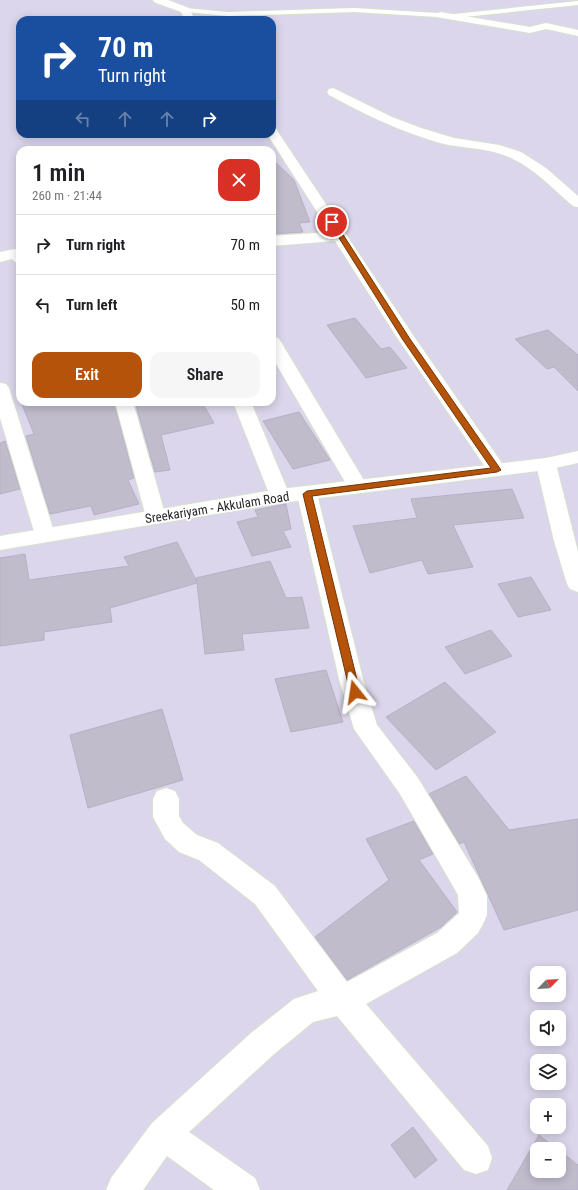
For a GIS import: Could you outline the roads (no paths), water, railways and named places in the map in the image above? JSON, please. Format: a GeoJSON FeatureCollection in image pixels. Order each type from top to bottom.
{"type":"FeatureCollection","features":[{"type":"Feature","properties":{"kind":"street"},"geometry":{"type":"LineString","coordinates":[[158,0],[185,10],[188,16]]}},
{"type":"Feature","properties":{"kind":"street"},"geometry":{"type":"LineString","coordinates":[[440,15],[530,30],[546,26],[578,33]]}},
{"type":"Feature","properties":{"kind":"street"},"geometry":{"type":"LineString","coordinates":[[333,92],[372,112],[416,131],[446,140],[485,146],[515,154],[544,173],[578,203]]}},
{"type":"Feature","properties":{"kind":"street"},"geometry":{"type":"LineString","coordinates":[[276,138],[407,340],[497,470]]}},
{"type":"Feature","properties":{"kind":"street"},"geometry":{"type":"LineString","coordinates":[[276,241],[340,236]]}},
{"type":"Feature","properties":{"kind":"street"},"geometry":{"type":"LineString","coordinates":[[0,257],[16,255]]}},
{"type":"Feature","properties":{"kind":"street"},"geometry":{"type":"LineString","coordinates":[[276,349],[358,487]]}},
{"type":"Feature","properties":{"kind":"street"},"geometry":{"type":"LineString","coordinates":[[0,388],[45,535]]}},
{"type":"Feature","properties":{"kind":"street"},"geometry":{"type":"LineString","coordinates":[[125,406],[156,518]]}},
{"type":"Feature","properties":{"kind":"street"},"geometry":{"type":"LineString","coordinates":[[244,406],[280,496]]}},
{"type":"Feature","properties":{"kind":"street","name":"Sreekariyam - Akkulam Road"},"geometry":{"type":"LineString","coordinates":[[0,543],[280,496],[307,494],[546,464],[578,457]]}},
{"type":"Feature","properties":{"kind":"street"},"geometry":{"type":"LineString","coordinates":[[546,464],[564,541],[578,584]]}},
{"type":"Feature","properties":{"kind":"street"},"geometry":{"type":"LineString","coordinates":[[123,1190],[163,1134],[262,1044],[305,1009],[343,1000],[447,943],[468,924],[472,915],[474,896],[409,786],[366,729],[352,679],[307,494]]}},
{"type":"Feature","properties":{"kind":"street"},"geometry":{"type":"LineString","coordinates":[[166,799],[166,817],[174,832],[188,844],[208,851],[265,895],[343,1000],[476,1158]]}},
{"type":"Feature","properties":{"kind":"street"},"geometry":{"type":"LineString","coordinates":[[163,1134],[244,1190]]}},
{"type":"Feature","properties":{"kind":"lane"},"geometry":{"type":"LineString","coordinates":[[185,10],[228,14],[354,10],[465,16],[578,3]]}}]}
